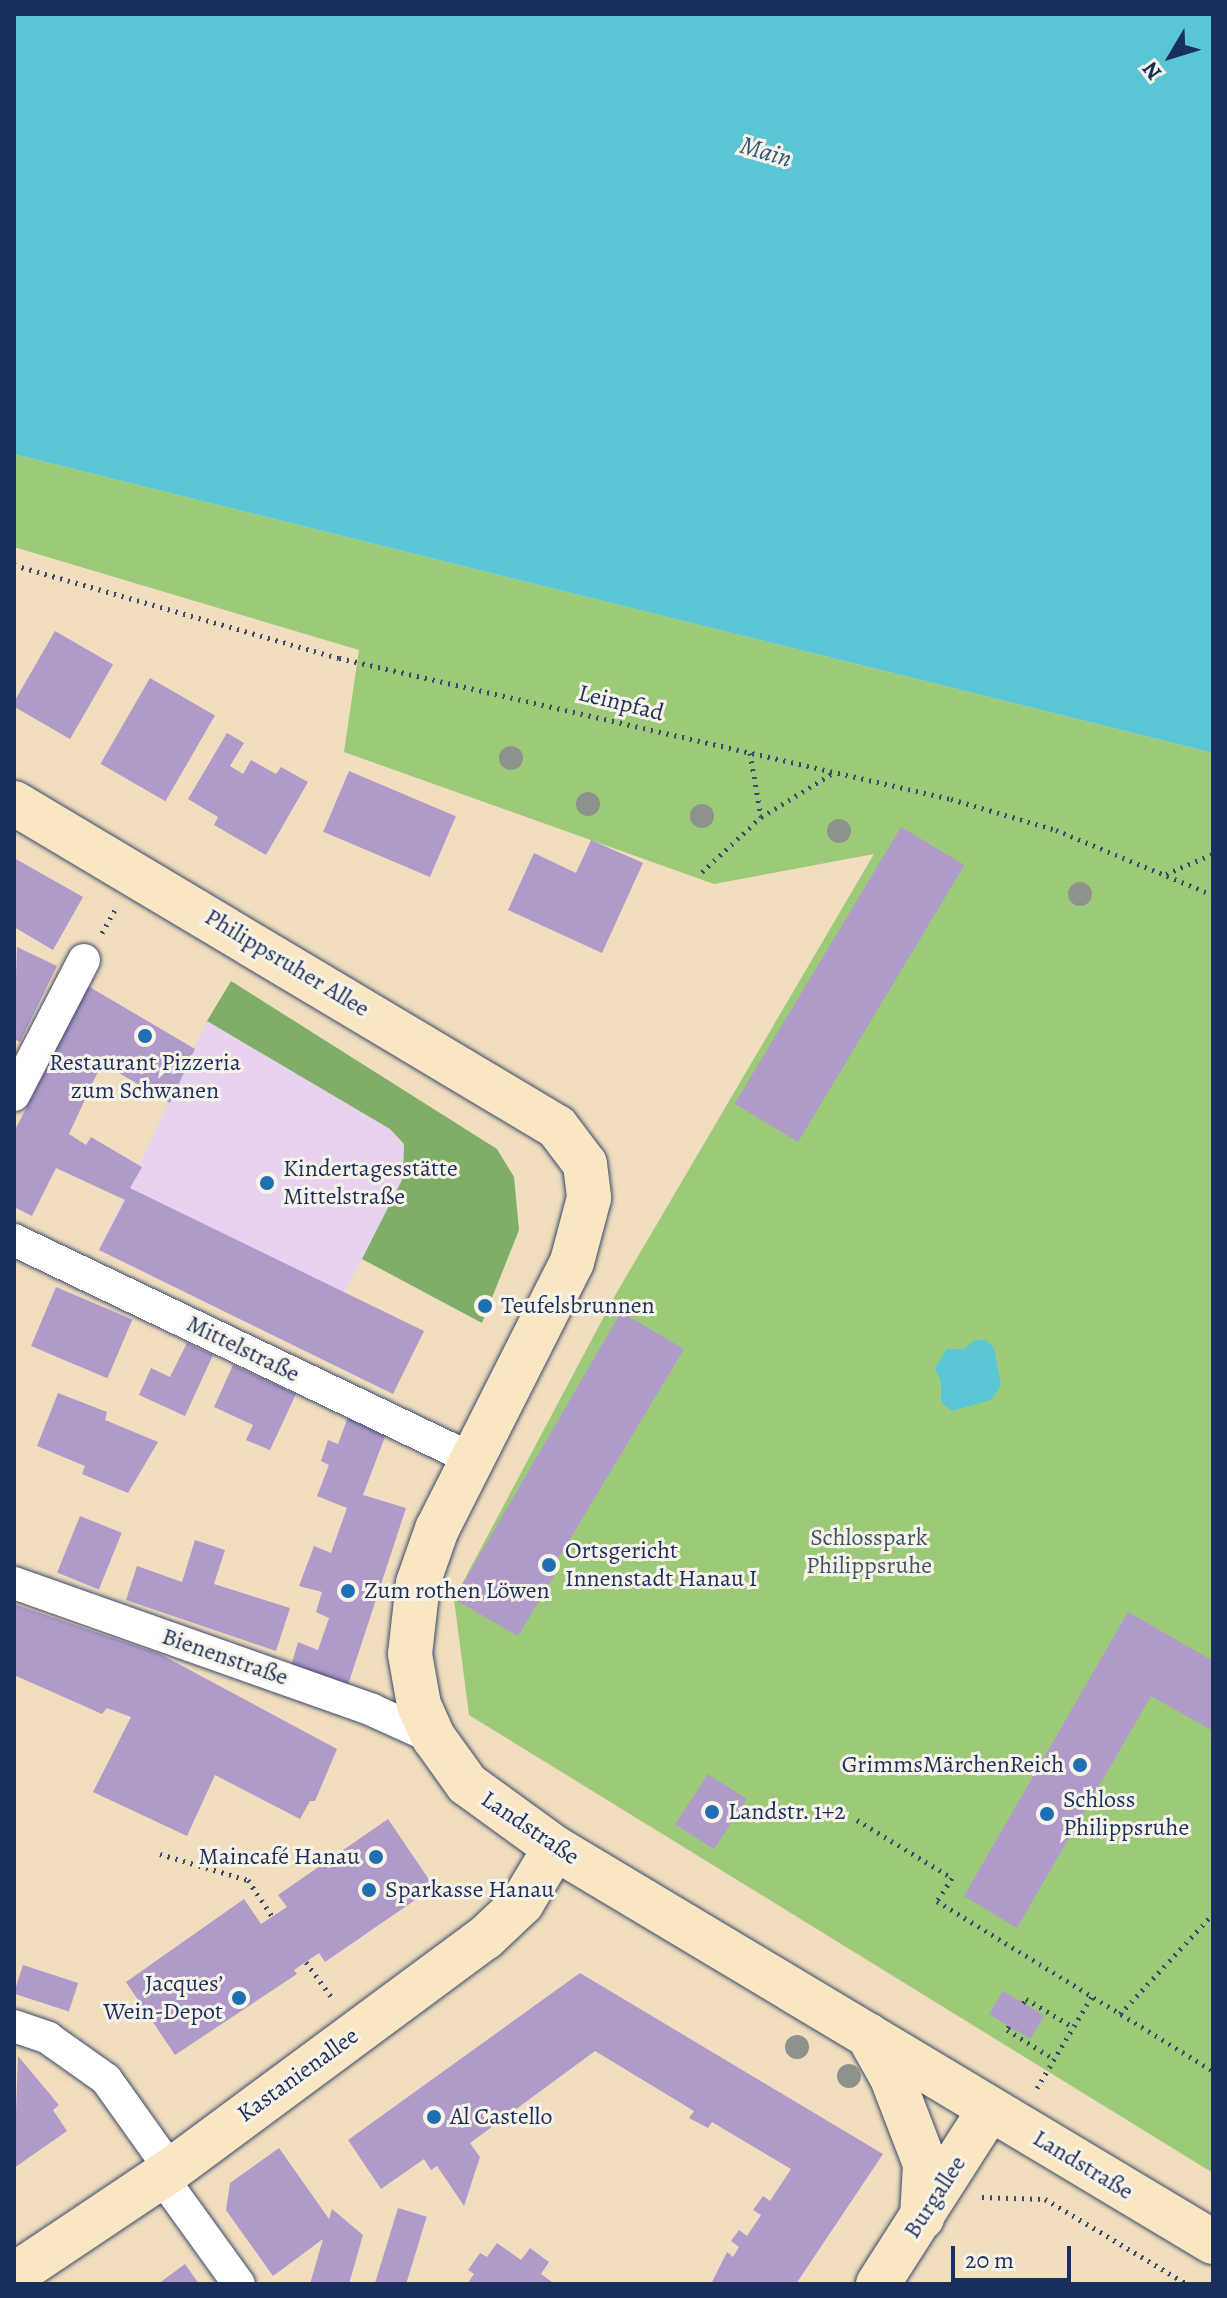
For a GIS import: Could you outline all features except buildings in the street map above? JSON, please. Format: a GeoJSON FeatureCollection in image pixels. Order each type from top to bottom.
{"type":"FeatureCollection","features":[{"type":"Feature","properties":{"kind":"main road","name":"Philippsruher Allee"},"geometry":{"type":"LineString","coordinates":[[14,803],[557,1127]]}},
{"type":"Feature","properties":{"kind":"main road","name":"Landstraße"},"geometry":{"type":"LineString","coordinates":[[557,1127],[585,1164],[589,1198],[584,1228],[572,1262],[437,1529],[411,1621],[412,1677],[434,1738],[467,1784],[492,1807],[555,1848],[1213,2242]]}},
{"type":"Feature","properties":{"kind":"main road","name":"Kastanienallee"},"geometry":{"type":"LineString","coordinates":[[14,2275],[166,2173],[485,1938],[522,1903],[555,1848]]}},
{"type":"Feature","properties":{"kind":"main road"},"geometry":{"type":"LineString","coordinates":[[867,2033],[892,2078],[925,2164],[921,2220]]}},
{"type":"Feature","properties":{"kind":"main road","name":"Burgallee"},"geometry":{"type":"LineString","coordinates":[[878,2284],[949,2178],[1003,2117]]}},
{"type":"Feature","properties":{"kind":"street"},"geometry":{"type":"LineString","coordinates":[[14,1095],[84,960]]}},
{"type":"Feature","properties":{"kind":"street","name":"Mittelstraße"},"geometry":{"type":"LineString","coordinates":[[14,1240],[472,1459]]}},
{"type":"Feature","properties":{"kind":"street","name":"Bienenstraße"},"geometry":{"type":"LineString","coordinates":[[14,1583],[372,1710],[434,1738]]}},
{"type":"Feature","properties":{"kind":"street"},"geometry":{"type":"LineString","coordinates":[[14,2026],[48,2038],[106,2079],[239,2284]]}},
{"type":"Feature","properties":{"kind":"path","name":"Leinpfad"},"geometry":{"type":"LineString","coordinates":[[14,565],[339,658],[834,773],[1056,830],[1213,895]]}},
{"type":"Feature","properties":{"kind":"path"},"geometry":{"type":"LineString","coordinates":[[750,753],[761,817]]}},
{"type":"Feature","properties":{"kind":"path"},"geometry":{"type":"LineString","coordinates":[[702,872],[761,817],[834,773]]}},
{"type":"Feature","properties":{"kind":"path"},"geometry":{"type":"LineString","coordinates":[[1165,874],[1213,854]]}},
{"type":"Feature","properties":{"kind":"path"},"geometry":{"type":"LineString","coordinates":[[84,960],[135,874]]}},
{"type":"Feature","properties":{"kind":"path"},"geometry":{"type":"LineString","coordinates":[[857,1820],[952,1878],[937,1901],[1212,2068]]}},
{"type":"Feature","properties":{"kind":"path"},"geometry":{"type":"LineString","coordinates":[[160,1854],[248,1880],[272,1916]]}},
{"type":"Feature","properties":{"kind":"path"},"geometry":{"type":"LineString","coordinates":[[1120,2014],[1213,1914]]}},
{"type":"Feature","properties":{"kind":"path"},"geometry":{"type":"LineString","coordinates":[[1003,2117],[1054,2059],[1092,1996]]}},
{"type":"Feature","properties":{"kind":"path"},"geometry":{"type":"LineString","coordinates":[[1023,2003],[1026,1999],[1073,2027]]}},
{"type":"Feature","properties":{"kind":"path"},"geometry":{"type":"LineString","coordinates":[[1009,2026],[1007,2030],[1054,2059]]}},
{"type":"Feature","properties":{"kind":"path"},"geometry":{"type":"LineString","coordinates":[[949,2178],[989,2201],[1018,2194],[1045,2199],[1187,2284]]}},
{"type":"Feature","properties":{"kind":"shaded area","name":"Kindertagesstätte Mittelstraße"},"geometry":{"type":"Polygon","coordinates":[[[207,1021],[390,1129],[404,1144],[403,1178],[313,1355],[99,1250],[207,1021]]]}},
{"type":"Feature","properties":{"kind":"green space","name":"Schlosspark Philippsruhe"},"geometry":{"type":"Polygon","coordinates":[[[14,454],[1213,753],[1213,2173],[469,1715],[454,1599],[617,1292],[874,854],[714,884],[344,752],[359,650],[14,547],[14,454]]]}},
{"type":"Feature","properties":{"kind":"green space"},"geometry":{"type":"Polygon","coordinates":[[[231,981],[497,1149],[514,1177],[519,1230],[482,1323],[362,1259],[403,1178],[404,1144],[390,1129],[207,1021],[231,981]]]}},
{"type":"Feature","properties":{"kind":"water","name":"Main"},"geometry":{"type":"Polygon","coordinates":[[[14,14],[1213,14],[1213,753],[14,454],[14,14]]]}},
{"type":"Feature","properties":{"kind":"water"},"geometry":{"type":"Polygon","coordinates":[[[975,1340],[986,1340],[994,1348],[1001,1385],[991,1400],[952,1411],[941,1402],[941,1381],[935,1368],[947,1349],[964,1349],[975,1340]]]}},
{"type":"Feature","properties":{"kind":"place","name":"Restaurant Pizzeria zum Schwanen"},"geometry":{"type":"Point","coordinates":[145,1036]}},
{"type":"Feature","properties":{"kind":"place","name":"Kindertagesstätte Mittelstraße"},"geometry":{"type":"Point","coordinates":[267,1183]}},
{"type":"Feature","properties":{"kind":"place","name":"Teufelsbrunnen"},"geometry":{"type":"Point","coordinates":[485,1306]}},
{"type":"Feature","properties":{"kind":"place","name":"Ortsgericht Innenstadt Hanau I"},"geometry":{"type":"Point","coordinates":[549,1565]}},
{"type":"Feature","properties":{"kind":"place","name":"Zum rothen Löwen"},"geometry":{"type":"Point","coordinates":[348,1591]}},
{"type":"Feature","properties":{"kind":"place","name":"GrimmsMärchenReich"},"geometry":{"type":"Point","coordinates":[1080,1765]}},
{"type":"Feature","properties":{"kind":"place","name":"Landstr. 1+2"},"geometry":{"type":"Point","coordinates":[712,1812]}},
{"type":"Feature","properties":{"kind":"place","name":"Schloss Philippsruhe"},"geometry":{"type":"Point","coordinates":[1047,1814]}},
{"type":"Feature","properties":{"kind":"place","name":"Maincafé Hanau"},"geometry":{"type":"Point","coordinates":[376,1857]}},
{"type":"Feature","properties":{"kind":"place","name":"Sparkasse Hanau"},"geometry":{"type":"Point","coordinates":[369,1890]}},
{"type":"Feature","properties":{"kind":"place","name":"Jacques’ Wein-Depot"},"geometry":{"type":"Point","coordinates":[239,1998]}},
{"type":"Feature","properties":{"kind":"place","name":"Al Castello"},"geometry":{"type":"Point","coordinates":[434,2117]}}]}
